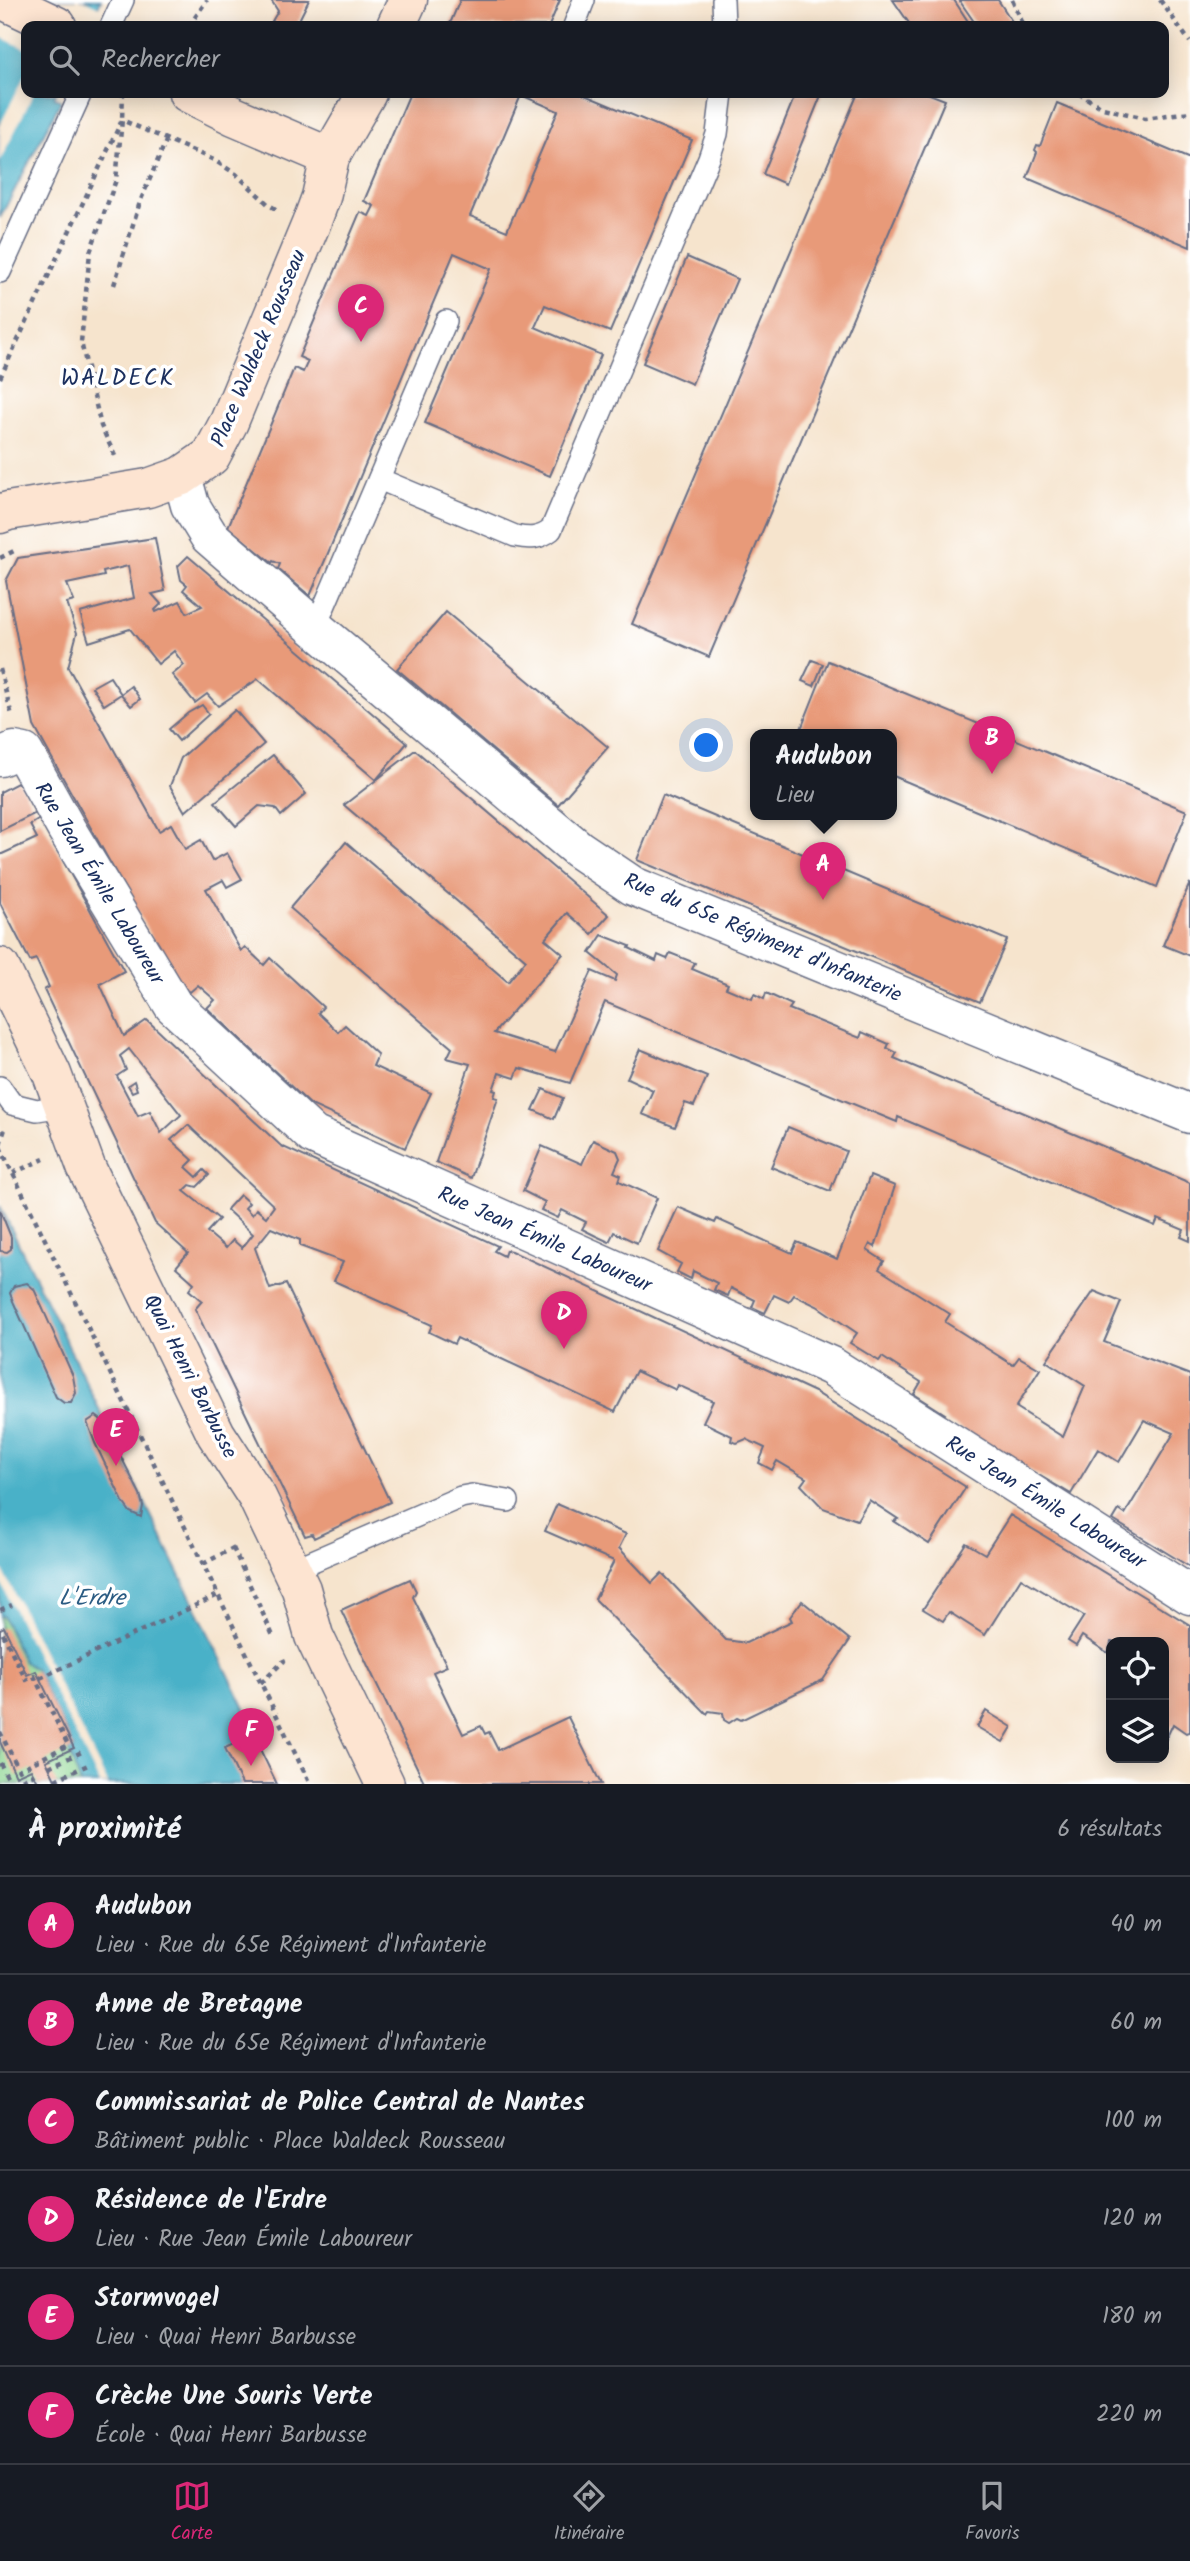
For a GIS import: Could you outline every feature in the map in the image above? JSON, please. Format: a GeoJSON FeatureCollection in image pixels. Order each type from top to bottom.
{"type":"FeatureCollection","features":[{"type":"Feature","properties":{"kind":"street"},"geometry":{"type":"LineString","coordinates":[[3,0],[47,21]]}},
{"type":"Feature","properties":{"kind":"street"},"geometry":{"type":"LineString","coordinates":[[398,21],[408,0]]}},
{"type":"Feature","properties":{"kind":"street"},"geometry":{"type":"LineString","coordinates":[[198,98],[330,157]]}},
{"type":"Feature","properties":{"kind":"street","name":"Place Waldeck Rousseau"},"geometry":{"type":"LineString","coordinates":[[4,513],[148,488],[182,476],[211,456],[220,441],[311,224],[321,197],[330,157],[364,98]]}},
{"type":"Feature","properties":{"kind":"street","name":"Rue du 65e Régiment d'Infanterie"},"geometry":{"type":"LineString","coordinates":[[182,476],[190,505],[209,536],[578,849],[633,886],[1190,1114]]}},
{"type":"Feature","properties":{"kind":"street","name":"Rue Jean Émile Laboureur"},"geometry":{"type":"LineString","coordinates":[[12,755],[87,864],[173,1005],[313,1135],[831,1366],[1190,1595]]}},
{"type":"Feature","properties":{"kind":"street","name":"Quai Henri Barbusse"},"geometry":{"type":"LineString","coordinates":[[0,967],[52,1074],[86,1167],[216,1434],[257,1497],[302,1589],[314,1636],[385,1784]]}},
{"type":"Feature","properties":{"kind":"lane"},"geometry":{"type":"LineString","coordinates":[[113,21],[123,0]]}},
{"type":"Feature","properties":{"kind":"lane"},"geometry":{"type":"LineString","coordinates":[[575,21],[584,0]]}},
{"type":"Feature","properties":{"kind":"lane"},"geometry":{"type":"LineString","coordinates":[[723,0],[724,21]]}},
{"type":"Feature","properties":{"kind":"lane"},"geometry":{"type":"LineString","coordinates":[[0,272],[79,98]]}},
{"type":"Feature","properties":{"kind":"lane"},"geometry":{"type":"LineString","coordinates":[[379,479],[515,536],[531,539],[542,537],[551,530],[709,158],[717,134],[721,98]]}},
{"type":"Feature","properties":{"kind":"lane"},"geometry":{"type":"LineString","coordinates":[[315,628],[446,321]]}},
{"type":"Feature","properties":{"kind":"lane"},"geometry":{"type":"LineString","coordinates":[[0,1087],[12,1104],[37,1110],[62,1106]]}},
{"type":"Feature","properties":{"kind":"lane"},"geometry":{"type":"LineString","coordinates":[[292,1570],[461,1497],[472,1495],[508,1501]]}},
{"type":"Feature","properties":{"kind":"path"},"geometry":{"type":"LineString","coordinates":[[192,21],[207,0]]}},
{"type":"Feature","properties":{"kind":"path"},"geometry":{"type":"LineString","coordinates":[[1012,0],[1022,21]]}},
{"type":"Feature","properties":{"kind":"path"},"geometry":{"type":"LineString","coordinates":[[1160,0],[1190,42]]}},
{"type":"Feature","properties":{"kind":"path"},"geometry":{"type":"LineString","coordinates":[[118,462],[101,426],[81,342],[90,252],[116,180],[123,98]]}},
{"type":"Feature","properties":{"kind":"path"},"geometry":{"type":"LineString","coordinates":[[1086,98],[1103,108],[1145,118],[1190,112]]}},
{"type":"Feature","properties":{"kind":"path"},"geometry":{"type":"LineString","coordinates":[[122,120],[214,160],[236,174],[269,205],[289,217]]}},
{"type":"Feature","properties":{"kind":"path"},"geometry":{"type":"LineString","coordinates":[[0,378],[122,120]]}},
{"type":"Feature","properties":{"kind":"path"},"geometry":{"type":"LineString","coordinates":[[114,285],[140,202],[166,141]]}},
{"type":"Feature","properties":{"kind":"path"},"geometry":{"type":"LineString","coordinates":[[0,669],[7,697],[12,755]]}},
{"type":"Feature","properties":{"kind":"path"},"geometry":{"type":"LineString","coordinates":[[0,699],[7,697]]}},
{"type":"Feature","properties":{"kind":"path"},"geometry":{"type":"LineString","coordinates":[[0,1147],[310,1784]]}},
{"type":"Feature","properties":{"kind":"path"},"geometry":{"type":"LineString","coordinates":[[13,1173],[38,1162]]}},
{"type":"Feature","properties":{"kind":"path"},"geometry":{"type":"LineString","coordinates":[[203,1564],[233,1549],[284,1661],[261,1683]]}},
{"type":"Feature","properties":{"kind":"path"},"geometry":{"type":"LineString","coordinates":[[40,1678],[218,1595]]}},
{"type":"Feature","properties":{"kind":"path"},"geometry":{"type":"LineString","coordinates":[[0,1610],[12,1605]]}},
{"type":"Feature","properties":{"kind":"path"},"geometry":{"type":"LineString","coordinates":[[0,1732],[19,1770],[68,1745],[34,1676],[26,1680],[2,1632]]}},
{"type":"Feature","properties":{"kind":"path"},"geometry":{"type":"LineString","coordinates":[[49,1767],[84,1751]]}},
{"type":"Feature","properties":{"kind":"path"},"geometry":{"type":"LineString","coordinates":[[0,1763],[12,1784],[22,1776],[34,1774]]}},
{"type":"Feature","properties":{"kind":"path"},"geometry":{"type":"LineString","coordinates":[[55,1780],[90,1764]]}},
{"type":"Feature","properties":{"kind":"green space"},"geometry":{"type":"Polygon","coordinates":[[[2,1615],[23,1661],[35,1669],[74,1748],[69,1751],[81,1784],[0,1784],[2,1615]]]}},
{"type":"Feature","properties":{"kind":"water"},"geometry":{"type":"Polygon","coordinates":[[[0,0],[101,0],[91,21],[21,21],[21,98],[56,98],[61,101],[0,218],[0,0]]]}},
{"type":"Feature","properties":{"kind":"water","name":"L'Erdre"},"geometry":{"type":"Polygon","coordinates":[[[0,1206],[260,1739],[229,1754],[244,1784],[81,1784],[69,1751],[74,1748],[35,1669],[23,1661],[3,1616],[0,1616],[0,1206]]]}},
{"type":"Feature","properties":{"kind":"pier"},"geometry":{"type":"Polygon","coordinates":[[[0,0],[84,0],[101,8],[95,21],[21,21],[21,47],[0,37],[0,0]]]}},
{"type":"Feature","properties":{"kind":"pier"},"geometry":{"type":"Polygon","coordinates":[[[21,83],[21,98],[32,98],[0,161],[0,125],[21,83]]]}},
{"type":"Feature","properties":{"kind":"pier"},"geometry":{"type":"Polygon","coordinates":[[[0,1564],[108,1784],[100,1784],[0,1581],[0,1564]]]}},
{"type":"Feature","properties":{"kind":"building"},"geometry":{"type":"Polygon","coordinates":[[[271,0],[309,0],[298,21],[272,21],[278,11],[271,0]]]}},
{"type":"Feature","properties":{"kind":"building"},"geometry":{"type":"Polygon","coordinates":[[[460,0],[560,0],[551,21],[451,21],[460,0]]]}},
{"type":"Feature","properties":{"kind":"building"},"geometry":{"type":"Polygon","coordinates":[[[893,0],[954,0],[968,21],[908,21],[893,0]]]}},
{"type":"Feature","properties":{"kind":"building"},"geometry":{"type":"Polygon","coordinates":[[[959,0],[998,0],[1012,21],[974,21],[959,0]]]}},
{"type":"Feature","properties":{"kind":"building"},"geometry":{"type":"Polygon","coordinates":[[[408,98],[520,98],[470,216],[507,231],[558,111],[528,98],[592,98],[692,140],[610,332],[545,305],[535,327],[601,355],[550,476],[425,423],[491,269],[454,253],[310,596],[278,569],[280,564],[273,561],[272,563],[228,527],[294,368],[303,372],[308,361],[299,357],[360,212],[369,216],[374,206],[364,201],[408,98]]]}},
{"type":"Feature","properties":{"kind":"building"},"geometry":{"type":"Polygon","coordinates":[[[794,98],[820,98],[785,184],[763,174],[794,98]]]}},
{"type":"Feature","properties":{"kind":"building"},"geometry":{"type":"Polygon","coordinates":[[[856,98],[945,100],[709,657],[632,624],[856,98]]]}},
{"type":"Feature","properties":{"kind":"building"},"geometry":{"type":"Polygon","coordinates":[[[1057,103],[1190,159],[1190,247],[1027,178],[1037,145],[1040,146],[1057,103]]]}},
{"type":"Feature","properties":{"kind":"building"},"geometry":{"type":"Polygon","coordinates":[[[687,257],[737,279],[692,384],[643,363],[687,257]]]}},
{"type":"Feature","properties":{"kind":"building"},"geometry":{"type":"Polygon","coordinates":[[[155,538],[165,591],[152,594],[161,604],[156,612],[180,601],[187,613],[202,606],[183,590],[187,585],[181,580],[178,566],[188,556],[407,743],[376,780],[258,679],[218,706],[207,694],[195,703],[172,675],[184,665],[174,651],[158,664],[130,629],[89,642],[80,613],[134,598],[128,566],[103,572],[104,576],[67,584],[74,601],[67,603],[77,633],[68,667],[159,831],[171,824],[185,849],[201,840],[212,861],[227,853],[242,879],[227,887],[223,880],[206,889],[241,951],[245,947],[264,965],[270,958],[323,1007],[318,1013],[338,1032],[345,1025],[378,1055],[373,1066],[431,1093],[405,1148],[311,1105],[207,1008],[215,1000],[198,985],[190,992],[175,979],[34,726],[6,581],[18,558],[155,538]]]}},
{"type":"Feature","properties":{"kind":"building"},"geometry":{"type":"Polygon","coordinates":[[[446,612],[608,747],[558,805],[397,669],[446,612]]]}},
{"type":"Feature","properties":{"kind":"building"},"geometry":{"type":"Polygon","coordinates":[[[812,660],[823,664],[814,686],[802,681],[812,660]]]}},
{"type":"Feature","properties":{"kind":"building"},"geometry":{"type":"Polygon","coordinates":[[[828,661],[1187,811],[1157,887],[897,778],[897,729],[801,729],[828,661]]]}},
{"type":"Feature","properties":{"kind":"building"},"geometry":{"type":"Polygon","coordinates":[[[110,677],[121,694],[104,705],[92,687],[110,677]]]}},
{"type":"Feature","properties":{"kind":"building"},"geometry":{"type":"Polygon","coordinates":[[[131,686],[140,699],[131,706],[121,694],[131,686]]]}},
{"type":"Feature","properties":{"kind":"building"},"geometry":{"type":"Polygon","coordinates":[[[202,705],[209,714],[179,741],[169,729],[202,705]]]}},
{"type":"Feature","properties":{"kind":"building"},"geometry":{"type":"Polygon","coordinates":[[[235,710],[264,744],[185,812],[170,786],[181,758],[235,710]]]}},
{"type":"Feature","properties":{"kind":"building"},"geometry":{"type":"Polygon","coordinates":[[[415,750],[609,915],[592,934],[567,913],[545,939],[563,954],[494,1033],[555,1052],[592,971],[615,981],[617,975],[590,953],[602,935],[630,946],[629,948],[656,961],[658,955],[667,959],[670,953],[695,963],[692,969],[728,984],[726,988],[752,999],[754,994],[764,999],[766,993],[792,1005],[789,1009],[860,1038],[862,1032],[889,1044],[887,1048],[897,1053],[894,1058],[1190,1183],[1190,1241],[1181,1237],[1184,1230],[1158,1219],[1155,1226],[898,1117],[897,1122],[605,1002],[570,1083],[519,1068],[515,1078],[499,1073],[493,1090],[496,1091],[494,1097],[498,1098],[471,1178],[436,1162],[470,1064],[447,1058],[452,1048],[290,908],[346,842],[508,982],[526,960],[344,805],[415,750]]]}},
{"type":"Feature","properties":{"kind":"building"},"geometry":{"type":"Polygon","coordinates":[[[273,755],[306,794],[281,816],[275,808],[259,806],[236,826],[215,802],[273,755]]]}},
{"type":"Feature","properties":{"kind":"building"},"geometry":{"type":"Polygon","coordinates":[[[19,782],[36,813],[0,831],[0,792],[19,782]]]}},
{"type":"Feature","properties":{"kind":"building"},"geometry":{"type":"Polygon","coordinates":[[[663,795],[1007,940],[980,1002],[637,860],[663,795]]]}},
{"type":"Feature","properties":{"kind":"building"},"geometry":{"type":"Polygon","coordinates":[[[40,819],[124,971],[100,984],[124,1036],[147,1020],[281,1146],[498,1246],[494,1251],[504,1256],[506,1250],[511,1251],[815,1392],[966,1487],[929,1544],[894,1521],[898,1519],[869,1500],[857,1520],[823,1508],[801,1485],[806,1478],[777,1461],[772,1470],[759,1463],[765,1448],[746,1439],[737,1443],[731,1441],[732,1436],[703,1422],[713,1401],[678,1385],[676,1390],[636,1371],[615,1412],[457,1338],[454,1344],[429,1332],[432,1325],[334,1281],[343,1262],[300,1246],[300,1240],[271,1228],[255,1248],[270,1289],[286,1284],[390,1502],[314,1538],[312,1534],[305,1536],[195,1309],[202,1301],[189,1290],[194,1283],[176,1267],[188,1253],[155,1223],[44,990],[49,987],[36,959],[30,961],[0,903],[0,855],[37,838],[30,825],[40,819]],[[129,1049],[120,1056],[126,1070],[117,1076],[138,1116],[150,1111],[161,1133],[181,1115],[129,1049]],[[188,1125],[171,1140],[193,1160],[186,1167],[197,1177],[204,1170],[209,1175],[197,1187],[190,1185],[184,1191],[219,1219],[207,1232],[226,1248],[233,1240],[242,1248],[253,1234],[227,1210],[228,1208],[240,1195],[249,1203],[245,1208],[252,1215],[256,1209],[266,1217],[274,1206],[188,1125]]]}},
{"type":"Feature","properties":{"kind":"building"},"geometry":{"type":"Polygon","coordinates":[[[1190,883],[1190,956],[1163,945],[1190,883]]]}},
{"type":"Feature","properties":{"kind":"building"},"geometry":{"type":"Polygon","coordinates":[[[640,1049],[707,1077],[694,1106],[685,1103],[675,1127],[642,1114],[653,1090],[627,1078],[640,1049]]]}},
{"type":"Feature","properties":{"kind":"building"},"geometry":{"type":"Polygon","coordinates":[[[134,1081],[137,1090],[132,1092],[128,1085],[134,1081]]]}},
{"type":"Feature","properties":{"kind":"building"},"geometry":{"type":"Polygon","coordinates":[[[543,1089],[563,1098],[554,1119],[533,1110],[543,1089]]]}},
{"type":"Feature","properties":{"kind":"building"},"geometry":{"type":"Polygon","coordinates":[[[788,1127],[846,1151],[830,1191],[771,1167],[788,1127]]]}},
{"type":"Feature","properties":{"kind":"building"},"geometry":{"type":"Polygon","coordinates":[[[593,1140],[617,1151],[620,1158],[614,1172],[621,1175],[619,1181],[657,1198],[637,1243],[614,1232],[609,1242],[582,1229],[586,1222],[562,1210],[558,1218],[541,1210],[545,1202],[523,1191],[542,1146],[582,1164],[593,1140]]]}},
{"type":"Feature","properties":{"kind":"building"},"geometry":{"type":"Polygon","coordinates":[[[870,1176],[895,1186],[875,1247],[870,1244],[867,1250],[884,1261],[879,1269],[950,1314],[945,1322],[1013,1365],[1019,1357],[1040,1369],[1016,1407],[1063,1437],[1085,1386],[1046,1361],[1094,1291],[1121,1302],[1104,1342],[1190,1375],[1190,1567],[1113,1520],[1119,1510],[1125,1514],[1174,1433],[1144,1420],[1119,1462],[1098,1449],[1071,1494],[948,1422],[943,1416],[945,1414],[914,1394],[921,1382],[882,1357],[879,1361],[850,1343],[857,1333],[817,1306],[794,1295],[789,1302],[774,1295],[765,1313],[752,1307],[755,1300],[731,1288],[728,1296],[714,1290],[717,1283],[693,1271],[691,1279],[677,1272],[681,1264],[658,1251],[678,1207],[715,1223],[717,1219],[792,1253],[797,1242],[837,1259],[870,1176]]]}},
{"type":"Feature","properties":{"kind":"building"},"geometry":{"type":"Polygon","coordinates":[[[0,1210],[11,1237],[11,1249],[7,1252],[0,1251],[0,1210]]]}},
{"type":"Feature","properties":{"kind":"building"},"geometry":{"type":"Polygon","coordinates":[[[27,1283],[34,1289],[73,1376],[76,1393],[71,1403],[64,1403],[56,1397],[12,1299],[10,1293],[14,1286],[27,1283]]]}},
{"type":"Feature","properties":{"kind":"building"},"geometry":{"type":"Polygon","coordinates":[[[96,1416],[110,1435],[140,1494],[143,1506],[141,1517],[130,1512],[123,1502],[95,1443],[87,1422],[96,1416]]]}},
{"type":"Feature","properties":{"kind":"building"},"geometry":{"type":"Polygon","coordinates":[[[557,1504],[626,1534],[619,1548],[652,1583],[662,1573],[726,1640],[746,1643],[792,1621],[790,1617],[802,1601],[850,1640],[823,1680],[741,1720],[737,1718],[729,1723],[724,1720],[723,1713],[709,1711],[707,1714],[595,1599],[614,1561],[545,1531],[557,1504]]]}},
{"type":"Feature","properties":{"kind":"building"},"geometry":{"type":"Polygon","coordinates":[[[1010,1515],[1190,1625],[1190,1732],[1186,1733],[1173,1724],[1169,1732],[1169,1637],[1106,1637],[1106,1652],[1082,1636],[1076,1646],[1068,1641],[1084,1616],[1021,1578],[985,1635],[949,1612],[943,1621],[923,1609],[966,1543],[985,1554],[1010,1515]]]}},
{"type":"Feature","properties":{"kind":"building"},"geometry":{"type":"Polygon","coordinates":[[[410,1579],[416,1591],[413,1597],[447,1666],[433,1672],[463,1734],[481,1726],[485,1734],[489,1732],[498,1750],[568,1717],[601,1784],[425,1784],[341,1610],[410,1579]]]}},
{"type":"Feature","properties":{"kind":"building"},"geometry":{"type":"Polygon","coordinates":[[[4,1627],[27,1675],[36,1671],[74,1748],[46,1761],[57,1784],[39,1784],[31,1769],[16,1776],[0,1742],[0,1629],[4,1627]]]}},
{"type":"Feature","properties":{"kind":"building"},"geometry":{"type":"Polygon","coordinates":[[[986,1711],[1012,1727],[1003,1742],[977,1727],[986,1711]]]}},
{"type":"Feature","properties":{"kind":"building"},"geometry":{"type":"Polygon","coordinates":[[[253,1735],[277,1784],[242,1784],[225,1748],[253,1735]]]}},
{"type":"Feature","properties":{"kind":"place","name":"Commissariat de Police Central de Nantes"},"geometry":{"type":"Point","coordinates":[361,342]}},
{"type":"Feature","properties":{"kind":"place","name":"Anne de Bretagne"},"geometry":{"type":"Point","coordinates":[992,774]}},
{"type":"Feature","properties":{"kind":"place","name":"Audubon"},"geometry":{"type":"Point","coordinates":[823,900]}},
{"type":"Feature","properties":{"kind":"place","name":"Résidence de l'Erdre"},"geometry":{"type":"Point","coordinates":[564,1349]}},
{"type":"Feature","properties":{"kind":"place","name":"Stormvogel"},"geometry":{"type":"Point","coordinates":[116,1466]}},
{"type":"Feature","properties":{"kind":"place","name":"Crèche Une Souris Verte"},"geometry":{"type":"Point","coordinates":[251,1766]}},
{"type":"Feature","properties":{"kind":"district","name":"WALDECK"},"geometry":{"type":"Point","coordinates":[118,377]}}]}
